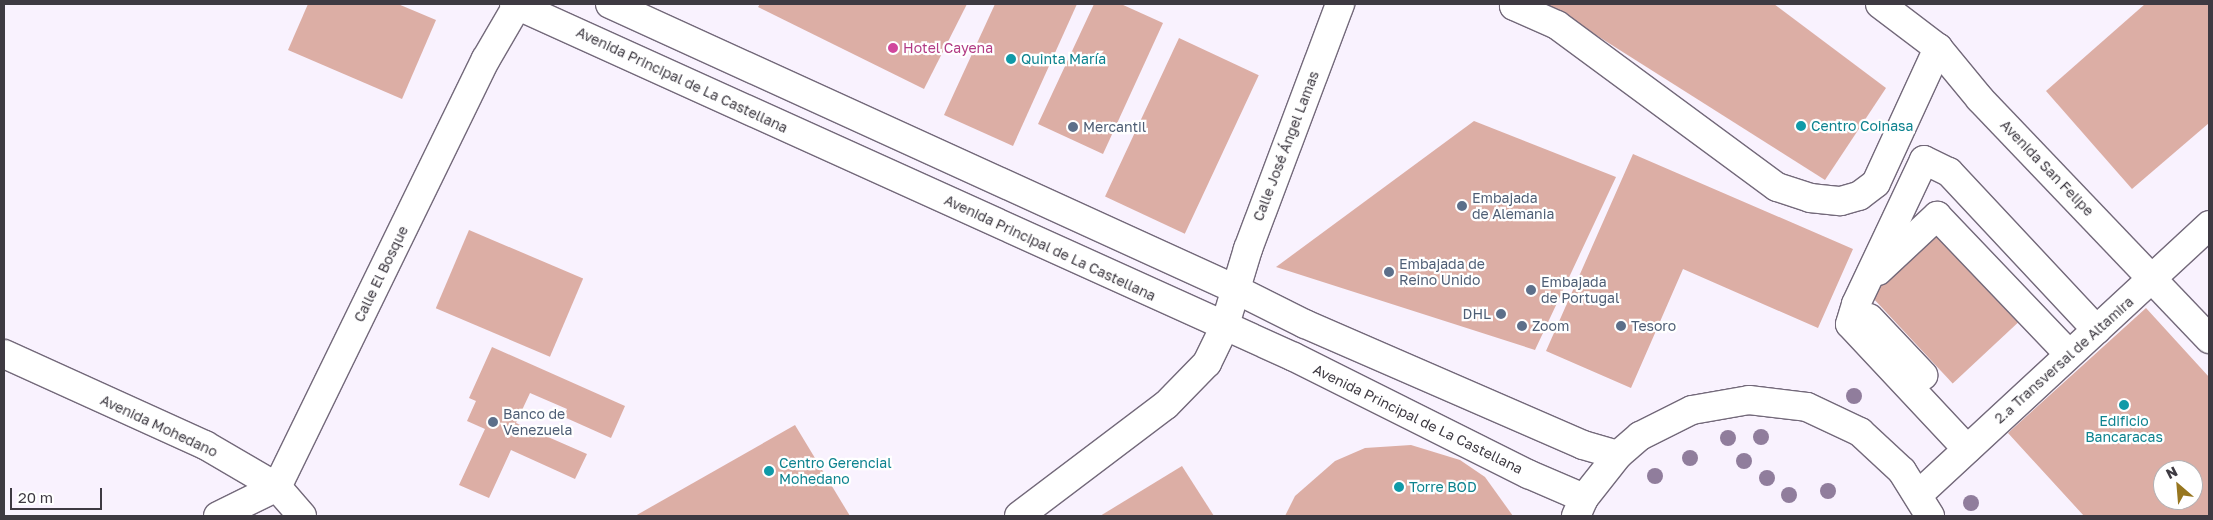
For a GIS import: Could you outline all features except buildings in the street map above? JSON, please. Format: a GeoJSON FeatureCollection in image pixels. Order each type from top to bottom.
{"type":"FeatureCollection","features":[{"type":"Feature","properties":{"kind":"street","name":"Avenida Principal de La Castellana"},"geometry":{"type":"LineString","coordinates":[[516,4],[1224,328],[1294,358],[1528,474],[1580,507]]}},
{"type":"Feature","properties":{"kind":"street","name":"Calle El Bosque"},"geometry":{"type":"LineString","coordinates":[[277,487],[486,59],[516,4]]}},
{"type":"Feature","properties":{"kind":"street"},"geometry":{"type":"LineString","coordinates":[[610,4],[1235,288],[1341,340],[1583,445],[1618,455]]}},
{"type":"Feature","properties":{"kind":"street","name":"Calle José Ángel Lamas"},"geometry":{"type":"LineString","coordinates":[[1019,516],[1166,405],[1207,363],[1224,328],[1235,288],[1340,4]]}},
{"type":"Feature","properties":{"kind":"street"},"geometry":{"type":"LineString","coordinates":[[1515,4],[1514,6],[1556,25],[1777,187],[1810,198],[1841,202],[1859,196],[1876,183],[1938,48]]}},
{"type":"Feature","properties":{"kind":"street","name":"Avenida San Felipe"},"geometry":{"type":"LineString","coordinates":[[1880,4],[1938,48],[1980,99],[2209,338]]}},
{"type":"Feature","properties":{"kind":"street"},"geometry":{"type":"LineString","coordinates":[[1967,449],[1850,324],[1861,293],[1924,160],[1949,172],[2097,330]]}},
{"type":"Feature","properties":{"kind":"street"},"geometry":{"type":"LineString","coordinates":[[1861,293],[1937,216],[2069,354]]}},
{"type":"Feature","properties":{"kind":"street","name":"2.ª Transversal de Altamira"},"geometry":{"type":"LineString","coordinates":[[1924,505],[1967,449],[2069,354],[2153,280],[2209,225]]}},
{"type":"Feature","properties":{"kind":"street"},"geometry":{"type":"LineString","coordinates":[[1861,293],[1923,376]]}},
{"type":"Feature","properties":{"kind":"street","name":"Avenida Mohedano"},"geometry":{"type":"LineString","coordinates":[[4,354],[205,445],[277,487],[302,516]]}},
{"type":"Feature","properties":{"kind":"street"},"geometry":{"type":"LineString","coordinates":[[1580,507],[1618,455],[1640,436],[1692,410],[1720,403],[1778,402],[1816,411],[1860,432],[1902,471],[1924,505]]}},
{"type":"Feature","properties":{"kind":"street"},"geometry":{"type":"LineString","coordinates":[[218,516],[277,487]]}},
{"type":"Feature","properties":{"kind":"place","name":"Hotel Cayena"},"geometry":{"type":"Point","coordinates":[893,48]}},
{"type":"Feature","properties":{"kind":"place","name":"Quinta María"},"geometry":{"type":"Point","coordinates":[1011,59]}},
{"type":"Feature","properties":{"kind":"place","name":"Centro Coinasa"},"geometry":{"type":"Point","coordinates":[1801,126]}},
{"type":"Feature","properties":{"kind":"place","name":"Mercantil"},"geometry":{"type":"Point","coordinates":[1073,127]}},
{"type":"Feature","properties":{"kind":"place","name":"Embajada de Alemania"},"geometry":{"type":"Point","coordinates":[1462,206]}},
{"type":"Feature","properties":{"kind":"place","name":"Embajada de Reino Unido"},"geometry":{"type":"Point","coordinates":[1389,272]}},
{"type":"Feature","properties":{"kind":"place","name":"Embajada de Portugal"},"geometry":{"type":"Point","coordinates":[1531,290]}},
{"type":"Feature","properties":{"kind":"place","name":"DHL"},"geometry":{"type":"Point","coordinates":[1501,314]}},
{"type":"Feature","properties":{"kind":"place","name":"Zoom"},"geometry":{"type":"Point","coordinates":[1522,326]}},
{"type":"Feature","properties":{"kind":"place","name":"Tesoro"},"geometry":{"type":"Point","coordinates":[1621,326]}},
{"type":"Feature","properties":{"kind":"place","name":"Edificio Bancaracas"},"geometry":{"type":"Point","coordinates":[2124,405]}},
{"type":"Feature","properties":{"kind":"place","name":"Banco de Venezuela"},"geometry":{"type":"Point","coordinates":[493,422]}},
{"type":"Feature","properties":{"kind":"place","name":"Centro Gerencial Mohedano"},"geometry":{"type":"Point","coordinates":[769,471]}},
{"type":"Feature","properties":{"kind":"place","name":"Torre BOD"},"geometry":{"type":"Point","coordinates":[1399,487]}}]}
